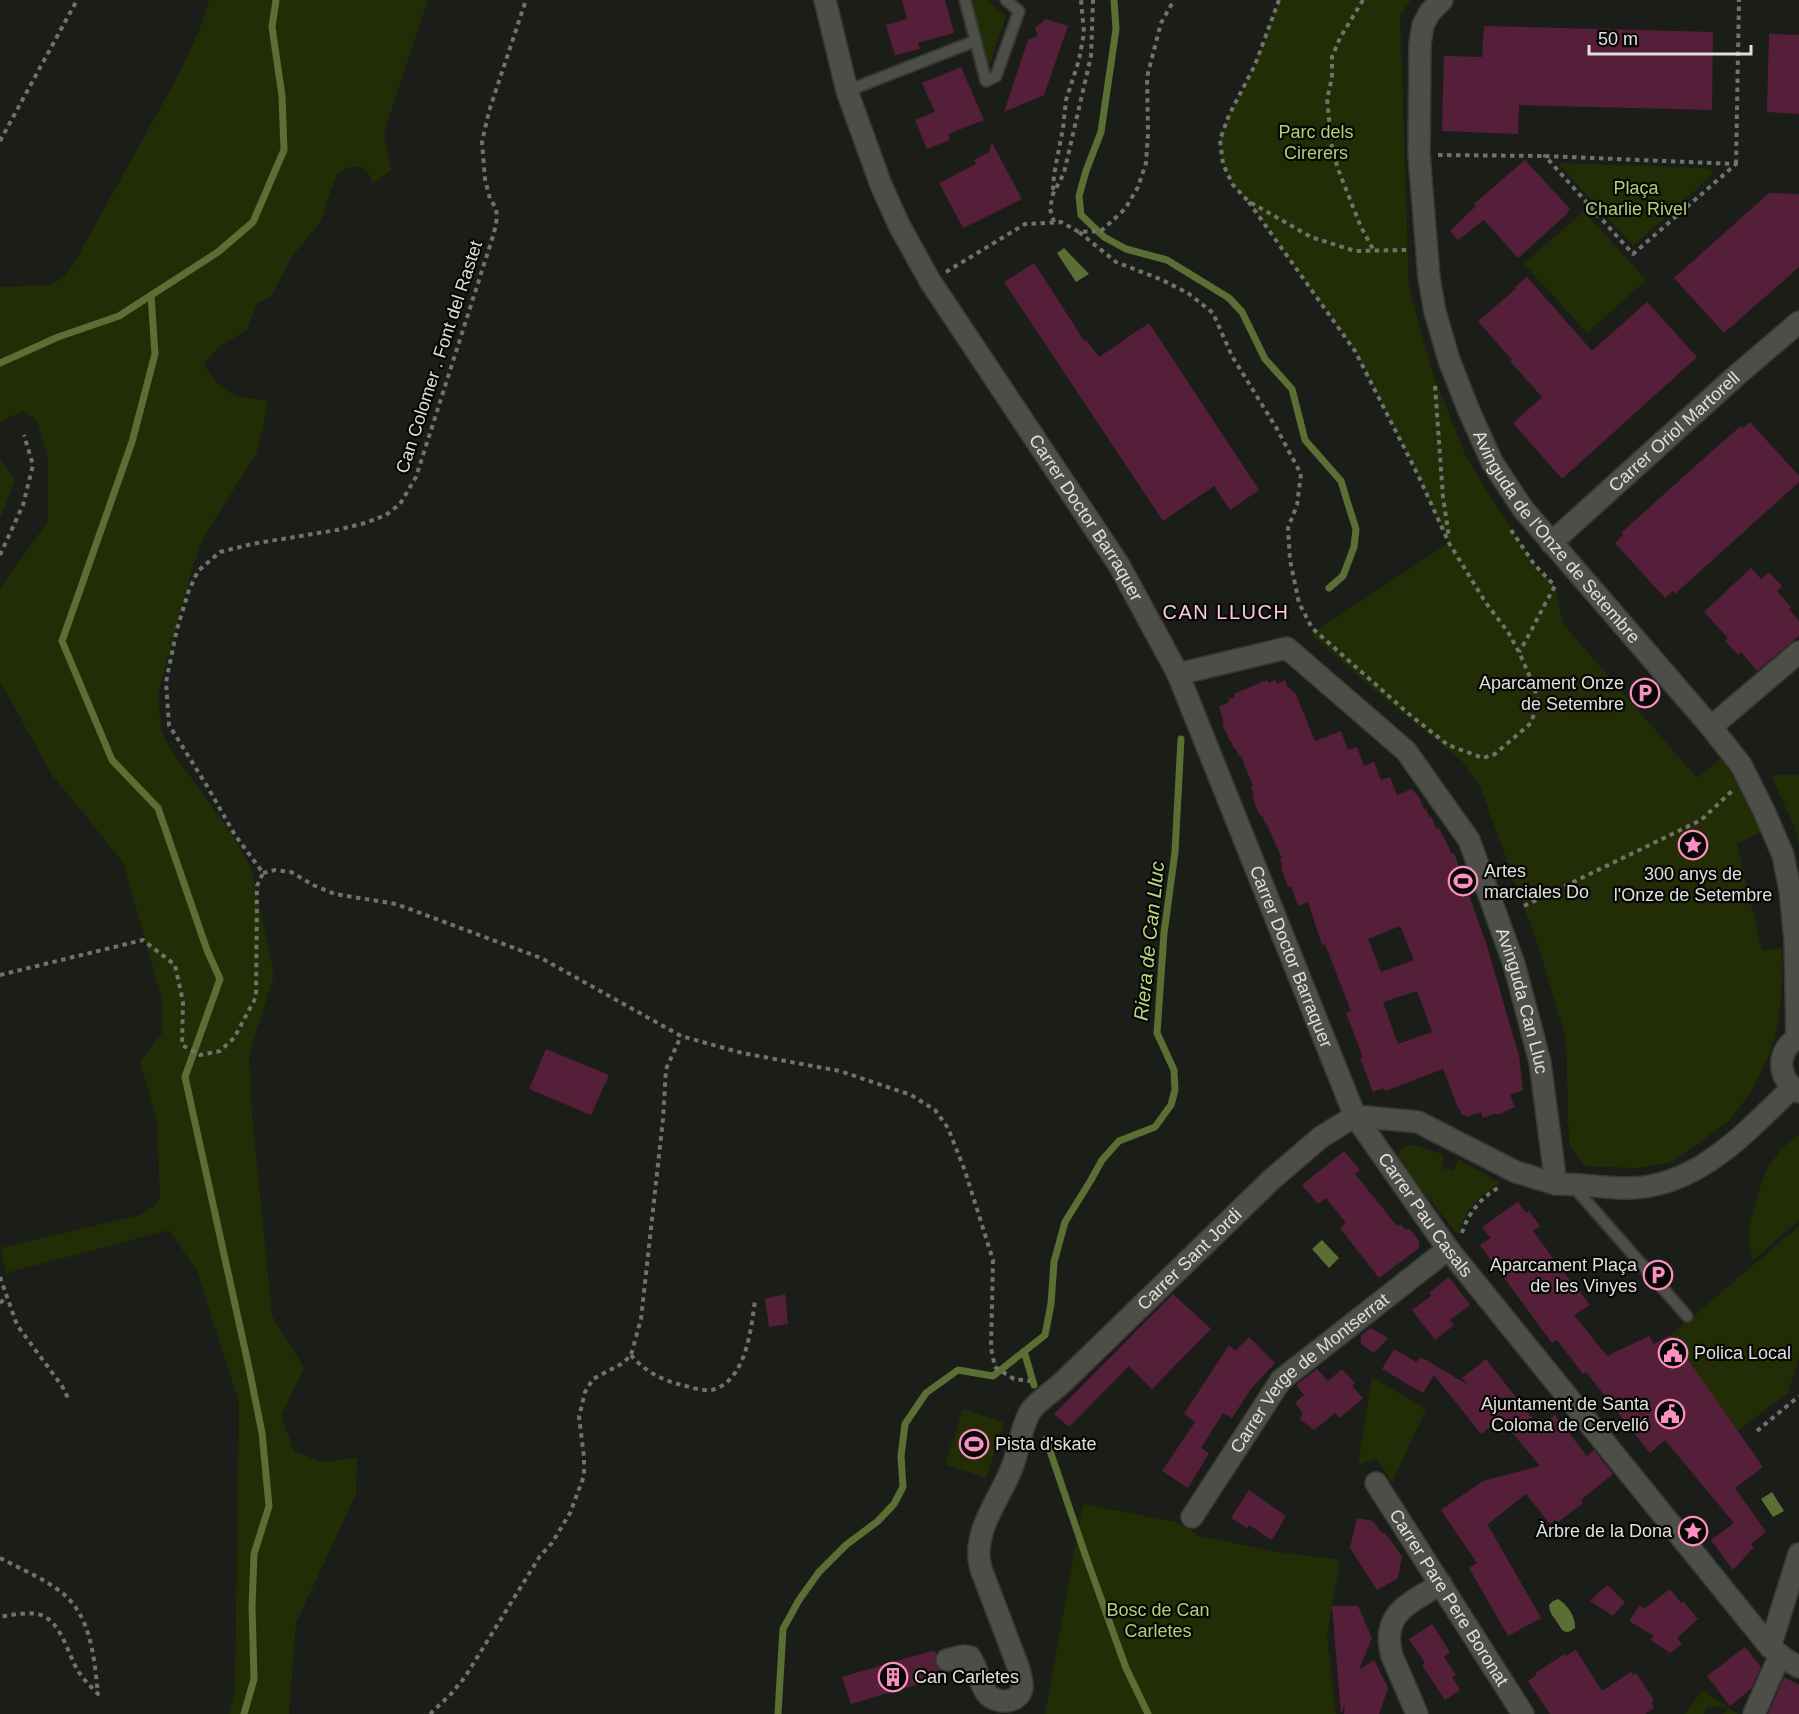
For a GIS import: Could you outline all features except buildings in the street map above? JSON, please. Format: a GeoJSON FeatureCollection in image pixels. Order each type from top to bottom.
{"type":"FeatureCollection","features":[{"type":"Feature","properties":{"kind":"street","name":"Carrer Doctor Barraquer"},"geometry":{"type":"LineString","coordinates":[[825,0],[847,91],[881,185],[899,225],[930,281],[1119,565],[1178,674],[1355,1116]]}},
{"type":"Feature","properties":{"kind":"street","name":"Avinguda de l'Onze de Setembre"},"geometry":{"type":"LineString","coordinates":[[1441,1],[1430,12],[1424,25],[1420,44],[1419,154],[1429,278],[1449,360],[1492,462],[1523,509],[1741,765],[1783,855],[1796,940],[1798,1037]]}},
{"type":"Feature","properties":{"kind":"street","name":"Carrer Oriol Martorell"},"geometry":{"type":"LineString","coordinates":[[1551,543],[1799,322]]}},
{"type":"Feature","properties":{"kind":"street","name":"Avinguda Can Lluc"},"geometry":{"type":"LineString","coordinates":[[1178,674],[1287,648],[1406,751],[1469,840],[1514,964],[1540,1062],[1563,1184]]}},
{"type":"Feature","properties":{"kind":"street"},"geometry":{"type":"LineString","coordinates":[[1711,727],[1799,652]]}},
{"type":"Feature","properties":{"kind":"street"},"geometry":{"type":"LineString","coordinates":[[1355,1116],[1418,1122],[1516,1172],[1563,1184],[1631,1188],[1665,1183],[1698,1169],[1731,1147],[1796,1090],[1785,1080],[1781,1061],[1784,1051],[1798,1037]]}},
{"type":"Feature","properties":{"kind":"street","name":"Carrer Pau Casals"},"geometry":{"type":"LineString","coordinates":[[1355,1116],[1454,1246],[1783,1657]]}},
{"type":"Feature","properties":{"kind":"street","name":"Carrer Sant Jordi"},"geometry":{"type":"LineString","coordinates":[[947,1660],[963,1656],[970,1657],[975,1663],[984,1689],[994,1699],[1002,1702],[1009,1701],[1020,1693],[1022,1685],[1018,1669],[981,1569],[978,1548],[992,1508],[1011,1470],[1030,1411],[1064,1381],[1271,1179],[1321,1137],[1355,1116]]}},
{"type":"Feature","properties":{"kind":"street","name":"Carrer Verge de Montserrat"},"geometry":{"type":"LineString","coordinates":[[1192,1517],[1281,1380],[1454,1246]]}},
{"type":"Feature","properties":{"kind":"street","name":"Carrer Pare Pere Boronat"},"geometry":{"type":"LineString","coordinates":[[1376,1482],[1523,1714]]}},
{"type":"Feature","properties":{"kind":"street"},"geometry":{"type":"LineString","coordinates":[[1754,1714],[1783,1657],[1799,1554]]}},
{"type":"Feature","properties":{"kind":"street"},"geometry":{"type":"LineString","coordinates":[[1417,1714],[1389,1648],[1390,1629],[1393,1618],[1400,1609],[1441,1584]]}},
{"type":"Feature","properties":{"kind":"lane"},"geometry":{"type":"LineString","coordinates":[[965,0],[986,81],[996,76],[1018,11],[1006,0]]}},
{"type":"Feature","properties":{"kind":"lane"},"geometry":{"type":"LineString","coordinates":[[847,91],[975,41]]}},
{"type":"Feature","properties":{"kind":"lane"},"geometry":{"type":"LineString","coordinates":[[1563,1184],[1687,1316]]}},
{"type":"Feature","properties":{"kind":"path"},"geometry":{"type":"LineString","coordinates":[[0,141],[76,0]]}},
{"type":"Feature","properties":{"kind":"path","name":"Can Colomer . Font del Rastet"},"geometry":{"type":"LineString","coordinates":[[263,873],[235,836],[169,725],[166,682],[177,629],[189,590],[198,571],[220,552],[365,523],[386,515],[400,504],[408,492],[416,477],[494,233],[496,208],[490,199],[485,179],[482,142],[489,111],[526,0]]}},
{"type":"Feature","properties":{"kind":"path"},"geometry":{"type":"LineString","coordinates":[[1054,222],[1050,209],[1066,100],[1079,60],[1084,33],[1081,0]]}},
{"type":"Feature","properties":{"kind":"path"},"geometry":{"type":"LineString","coordinates":[[1053,194],[1064,173],[1091,56],[1093,0]]}},
{"type":"Feature","properties":{"kind":"path"},"geometry":{"type":"LineString","coordinates":[[1079,232],[1101,231],[1125,209],[1138,187],[1146,164],[1147,77],[1161,23],[1174,0]]}},
{"type":"Feature","properties":{"kind":"path"},"geometry":{"type":"LineString","coordinates":[[930,281],[1025,224],[1061,222],[1079,232],[1116,262],[1188,293],[1213,313],[1232,356],[1277,429],[1301,474],[1297,505],[1288,528],[1290,560],[1299,603],[1312,628],[1409,714],[1449,745],[1483,758],[1494,754],[1531,723],[1538,702],[1534,686],[1519,652],[1449,543],[1418,475],[1354,351],[1248,201],[1233,185],[1224,164],[1220,140],[1229,115],[1256,65],[1279,0]]}},
{"type":"Feature","properties":{"kind":"path"},"geometry":{"type":"LineString","coordinates":[[1363,0],[1332,57],[1332,78],[1328,99],[1332,148],[1338,170],[1361,227],[1374,251]]}},
{"type":"Feature","properties":{"kind":"path"},"geometry":{"type":"LineString","coordinates":[[1545,156],[1633,255],[1736,164],[1738,0]]}},
{"type":"Feature","properties":{"kind":"path"},"geometry":{"type":"LineString","coordinates":[[1419,154],[1545,156],[1736,164]]}},
{"type":"Feature","properties":{"kind":"path"},"geometry":{"type":"LineString","coordinates":[[1248,201],[1311,237],[1355,251],[1410,250]]}},
{"type":"Feature","properties":{"kind":"path"},"geometry":{"type":"LineString","coordinates":[[1434,377],[1443,497],[1449,543]]}},
{"type":"Feature","properties":{"kind":"path"},"geometry":{"type":"LineString","coordinates":[[0,555],[23,505],[33,465],[24,435]]}},
{"type":"Feature","properties":{"kind":"path"},"geometry":{"type":"LineString","coordinates":[[1519,652],[1555,586]]}},
{"type":"Feature","properties":{"kind":"path"},"geometry":{"type":"LineString","coordinates":[[1524,906],[1701,820],[1737,785]]}},
{"type":"Feature","properties":{"kind":"path"},"geometry":{"type":"LineString","coordinates":[[0,975],[143,940],[175,965],[183,1002],[182,1045],[200,1055],[220,1051],[234,1038],[256,997],[257,886],[263,873],[275,870],[291,872],[335,894],[396,904],[541,958],[681,1036],[742,1053],[840,1071],[911,1095],[935,1110],[948,1128],[965,1171],[993,1260],[991,1348],[995,1367],[1014,1379],[1034,1382],[1045,1377],[1064,1381]]}},
{"type":"Feature","properties":{"kind":"path"},"geometry":{"type":"LineString","coordinates":[[430,1714],[465,1677],[540,1556],[552,1543],[570,1513],[584,1476],[579,1417],[585,1392],[593,1379],[623,1363],[631,1355],[640,1319],[663,1119],[666,1069],[681,1036]]}},
{"type":"Feature","properties":{"kind":"path"},"geometry":{"type":"LineString","coordinates":[[1454,1246],[1473,1211],[1483,1198],[1502,1186]]}},
{"type":"Feature","properties":{"kind":"path"},"geometry":{"type":"LineString","coordinates":[[0,1277],[17,1325],[62,1386],[68,1398]]}},
{"type":"Feature","properties":{"kind":"path"},"geometry":{"type":"LineString","coordinates":[[0,1303],[7,1297]]}},
{"type":"Feature","properties":{"kind":"path"},"geometry":{"type":"LineString","coordinates":[[631,1355],[638,1364],[674,1383],[707,1390],[718,1388],[728,1381],[745,1354],[755,1301]]}},
{"type":"Feature","properties":{"kind":"path"},"geometry":{"type":"LineString","coordinates":[[1757,1431],[1799,1396]]}},
{"type":"Feature","properties":{"kind":"path"},"geometry":{"type":"LineString","coordinates":[[0,1558],[58,1589],[71,1601],[86,1625],[94,1659],[98,1694],[75,1666],[56,1626],[39,1614],[0,1617]]}},
{"type":"Feature","properties":{"kind":"green space"},"geometry":{"type":"Polygon","coordinates":[[[209,0],[428,0],[384,133],[391,170],[373,183],[367,171],[360,166],[349,167],[338,173],[321,221],[291,258],[271,297],[257,303],[248,328],[244,332],[219,347],[204,364],[223,388],[237,395],[267,401],[265,418],[256,454],[203,538],[158,694],[161,730],[170,749],[229,830],[251,868],[274,975],[249,1055],[252,1115],[272,1316],[304,1368],[281,1415],[294,1451],[321,1462],[357,1458],[356,1494],[296,1623],[289,1714],[229,1714],[235,1690],[239,1403],[197,1271],[169,1230],[6,1273],[1,1248],[140,1215],[153,1207],[160,1197],[157,1121],[140,1062],[162,1033],[162,1000],[123,862],[52,775],[0,681],[0,589],[48,521],[48,458],[37,420],[22,411],[0,423],[0,287],[48,285],[63,278],[73,265],[180,72],[201,26],[209,0]]]}},
{"type":"Feature","properties":{"kind":"green space"},"geometry":{"type":"Polygon","coordinates":[[[971,0],[986,0],[1006,16],[988,69],[971,0]]]}},
{"type":"Feature","properties":{"kind":"green space","name":"Parc dels Cirerers"},"geometry":{"type":"Polygon","coordinates":[[[1279,0],[1411,0],[1400,15],[1409,289],[1434,377],[1465,454],[1534,564],[1555,586],[1563,624],[1697,778],[1720,759],[1731,772],[1761,832],[1737,844],[1762,951],[1782,948],[1778,1024],[1770,1052],[1752,1091],[1729,1121],[1672,1162],[1637,1168],[1585,1166],[1569,1145],[1566,1039],[1539,948],[1480,786],[1461,760],[1372,688],[1311,634],[1449,543],[1418,475],[1355,351],[1248,201],[1233,185],[1223,164],[1220,140],[1229,115],[1255,65],[1279,0]]]}},
{"type":"Feature","properties":{"kind":"green space","name":"Plaça Charlie Rivel"},"geometry":{"type":"Polygon","coordinates":[[[1558,163],[1706,168],[1712,170],[1712,175],[1633,246],[1558,163]]]}},
{"type":"Feature","properties":{"kind":"green space"},"geometry":{"type":"Polygon","coordinates":[[[1584,211],[1646,280],[1587,333],[1524,264],[1584,211]]]}},
{"type":"Feature","properties":{"kind":"green space"},"geometry":{"type":"Polygon","coordinates":[[[0,459],[15,480],[0,520],[0,459]]]}},
{"type":"Feature","properties":{"kind":"green space"},"geometry":{"type":"Polygon","coordinates":[[[1771,775],[1799,775],[1799,842],[1794,826],[1771,775]]]}},
{"type":"Feature","properties":{"kind":"green space"},"geometry":{"type":"Polygon","coordinates":[[[1799,1135],[1799,1220],[1752,1261],[1748,1232],[1761,1184],[1768,1167],[1781,1149],[1799,1135]]]}},
{"type":"Feature","properties":{"kind":"green space"},"geometry":{"type":"Polygon","coordinates":[[[1408,1145],[1444,1155],[1441,1168],[1454,1171],[1458,1159],[1500,1183],[1473,1204],[1458,1235],[1400,1163],[1400,1152],[1408,1145]]]}},
{"type":"Feature","properties":{"kind":"green space"},"geometry":{"type":"Polygon","coordinates":[[[1799,1226],[1799,1357],[1788,1393],[1737,1431],[1671,1335],[1799,1226]]]}},
{"type":"Feature","properties":{"kind":"green space"},"geometry":{"type":"Polygon","coordinates":[[[1372,1377],[1426,1409],[1392,1482],[1377,1459],[1358,1465],[1372,1377]]]}},
{"type":"Feature","properties":{"kind":"green space","name":"Pista d'skate"},"geometry":{"type":"Polygon","coordinates":[[[963,1409],[1004,1423],[986,1478],[945,1464],[963,1409]]]}},
{"type":"Feature","properties":{"kind":"green space","name":"Bosc de Can Carletes"},"geometry":{"type":"Polygon","coordinates":[[[1083,1504],[1175,1522],[1199,1536],[1278,1552],[1340,1560],[1327,1636],[1336,1714],[1045,1714],[1083,1504]]]}},
{"type":"Feature","properties":{"kind":"green space"},"geometry":{"type":"Polygon","coordinates":[[[1703,1690],[1738,1714],[1724,1714],[1727,1707],[1707,1707],[1704,1714],[1684,1714],[1703,1690]]]}},
{"type":"Feature","properties":{"kind":"shaded area"},"geometry":{"type":"Polygon","coordinates":[[[1064,248],[1089,274],[1076,282],[1057,253],[1064,248]]]}},
{"type":"Feature","properties":{"kind":"shaded area"},"geometry":{"type":"Polygon","coordinates":[[[1322,1240],[1339,1258],[1329,1268],[1312,1249],[1322,1240]]]}},
{"type":"Feature","properties":{"kind":"shaded area"},"geometry":{"type":"Polygon","coordinates":[[[1772,1492],[1784,1511],[1773,1517],[1761,1499],[1772,1492]]]}},
{"type":"Feature","properties":{"kind":"shaded area"},"geometry":{"type":"Polygon","coordinates":[[[1558,1599],[1568,1607],[1572,1615],[1575,1628],[1571,1631],[1565,1632],[1551,1613],[1549,1605],[1558,1599]]]}},
{"type":"Feature","properties":{"kind":"waterway"},"geometry":{"type":"LineString","coordinates":[[0,363],[58,337],[119,316],[218,252],[253,222],[284,150],[282,96],[272,27],[276,0]]}},
{"type":"Feature","properties":{"kind":"waterway","name":"Riera de Can Lluc"},"geometry":{"type":"LineString","coordinates":[[1114,0],[1116,29],[1101,132],[1079,196],[1081,215],[1104,237],[1126,249],[1167,260],[1229,298],[1242,312],[1265,359],[1292,389],[1305,440],[1341,481],[1356,529],[1354,547],[1343,576],[1329,588]]}},
{"type":"Feature","properties":{"kind":"waterway"},"geometry":{"type":"LineString","coordinates":[[151,295],[155,354],[132,442],[62,641],[112,760],[158,808],[207,950],[220,979],[185,1077],[262,1433],[269,1506],[254,1554],[252,1607],[254,1679],[244,1714]]}},
{"type":"Feature","properties":{"kind":"waterway","name":"Riera de Can Lluc"},"geometry":{"type":"LineString","coordinates":[[778,1714],[783,1629],[799,1600],[819,1572],[846,1545],[878,1521],[894,1504],[903,1487],[901,1456],[905,1424],[926,1393],[958,1370],[993,1376],[1045,1335],[1051,1304],[1054,1262],[1065,1222],[1102,1160],[1119,1141],[1155,1127],[1171,1105],[1175,1090],[1174,1070],[1157,1033],[1164,933],[1175,852],[1181,739]]}},
{"type":"Feature","properties":{"kind":"waterway"},"geometry":{"type":"LineString","coordinates":[[1024,1351],[1034,1385]]}},
{"type":"Feature","properties":{"kind":"waterway"},"geometry":{"type":"LineString","coordinates":[[1046,1439],[1126,1668],[1148,1714]]}},
{"type":"Feature","properties":{"kind":"place","name":"Aparcament Onze de Setembre"},"geometry":{"type":"Point","coordinates":[1645,693]}},
{"type":"Feature","properties":{"kind":"place","name":"300 anys de l'Onze de Setembre"},"geometry":{"type":"Point","coordinates":[1693,845]}},
{"type":"Feature","properties":{"kind":"place","name":"Artes marciales Do"},"geometry":{"type":"Point","coordinates":[1463,881]}},
{"type":"Feature","properties":{"kind":"place","name":"Aparcament Plaça de les Vinyes"},"geometry":{"type":"Point","coordinates":[1658,1275]}},
{"type":"Feature","properties":{"kind":"place","name":"Polica Local"},"geometry":{"type":"Point","coordinates":[1673,1353]}},
{"type":"Feature","properties":{"kind":"place","name":"Ajuntament de Santa Coloma de Cervelló"},"geometry":{"type":"Point","coordinates":[1670,1414]}},
{"type":"Feature","properties":{"kind":"place","name":"Pista d'skate"},"geometry":{"type":"Point","coordinates":[974,1444]}},
{"type":"Feature","properties":{"kind":"place","name":"Àrbre de la Dona"},"geometry":{"type":"Point","coordinates":[1693,1531]}},
{"type":"Feature","properties":{"kind":"place","name":"Can Carletes"},"geometry":{"type":"Point","coordinates":[893,1677]}},
{"type":"Feature","properties":{"kind":"district","name":"CAN LLUCH"},"geometry":{"type":"Point","coordinates":[1226,612]}}]}
